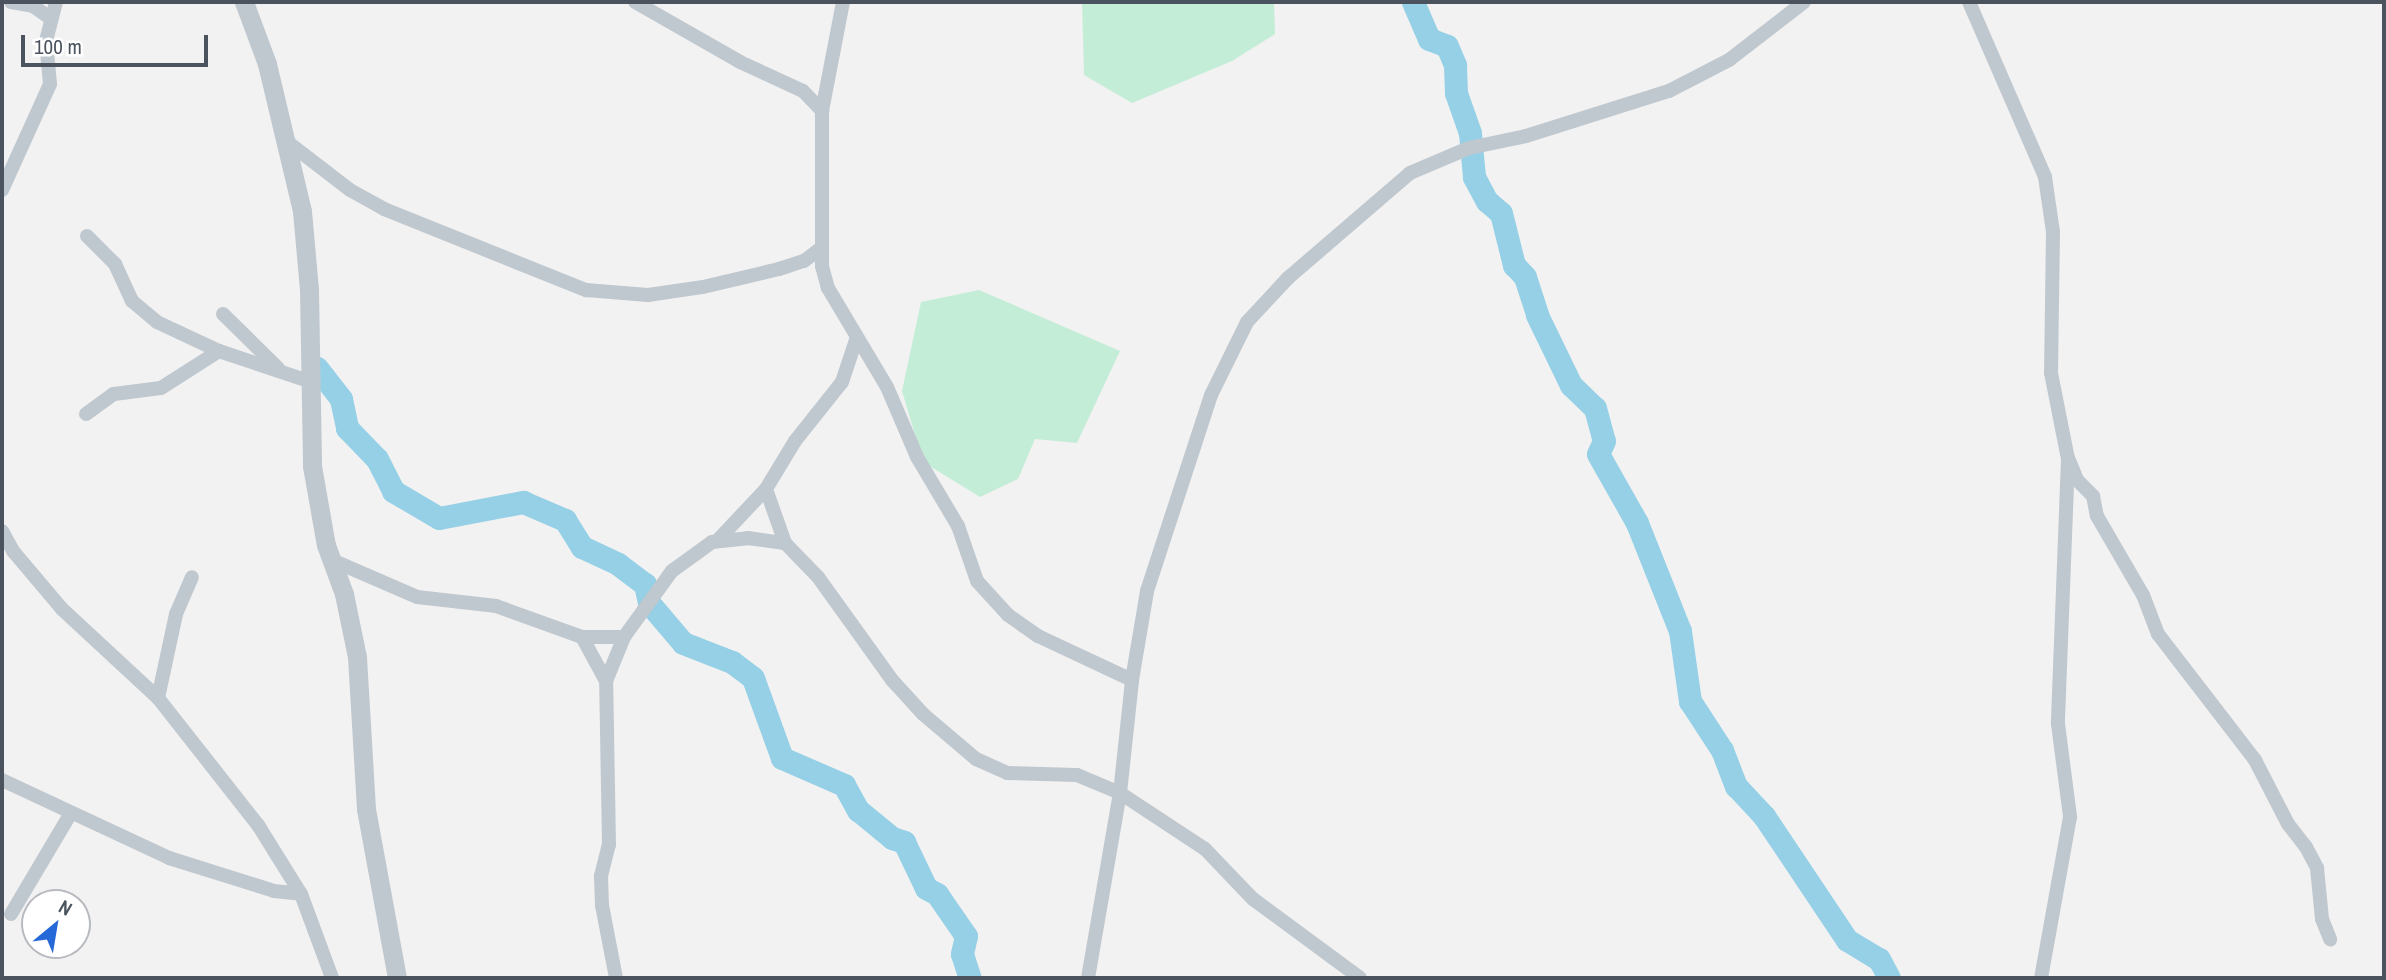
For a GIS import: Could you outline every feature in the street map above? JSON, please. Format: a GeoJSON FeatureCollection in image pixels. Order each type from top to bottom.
{"type":"FeatureCollection","features":[{"type":"Feature","properties":{"kind":"street"},"geometry":{"type":"LineString","coordinates":[[11,2],[33,6],[50,18]]}},
{"type":"Feature","properties":{"kind":"street"},"geometry":{"type":"LineString","coordinates":[[2,190],[50,84],[46,52],[50,18],[56,2]]}},
{"type":"Feature","properties":{"kind":"street"},"geometry":{"type":"LineString","coordinates":[[244,2],[267,64],[306,245],[308,381],[318,509],[334,561],[357,657],[366,809],[397,978]]}},
{"type":"Feature","properties":{"kind":"street"},"geometry":{"type":"LineString","coordinates":[[635,2],[740,62],[803,91],[822,111]]}},
{"type":"Feature","properties":{"kind":"street"},"geometry":{"type":"LineString","coordinates":[[843,2],[822,111],[821,248],[828,288],[856,340],[878,370],[917,457],[958,526],[984,591],[1038,636],[1132,680]]}},
{"type":"Feature","properties":{"kind":"street"},"geometry":{"type":"LineString","coordinates":[[1088,978],[1120,793],[1132,680],[1154,563],[1211,395],[1231,350],[1265,300],[1410,173],[1469,148],[1526,136],[1669,91],[1729,60],[1804,2]]}},
{"type":"Feature","properties":{"kind":"street"},"geometry":{"type":"LineString","coordinates":[[1969,2],[2045,177],[2055,289],[2051,373],[2068,459],[2077,480],[2093,496],[2097,516],[2143,596],[2158,634],[2255,760],[2288,824],[2306,848],[2317,869],[2322,919],[2330,939]]}},
{"type":"Feature","properties":{"kind":"street"},"geometry":{"type":"LineString","coordinates":[[285,140],[350,190],[384,209],[586,290],[648,295],[703,287],[779,269],[821,248]]}},
{"type":"Feature","properties":{"kind":"street"},"geometry":{"type":"LineString","coordinates":[[87,236],[115,264],[132,301],[157,322],[219,351],[279,369],[308,381]]}},
{"type":"Feature","properties":{"kind":"street"},"geometry":{"type":"LineString","coordinates":[[223,314],[279,369]]}},
{"type":"Feature","properties":{"kind":"street"},"geometry":{"type":"LineString","coordinates":[[616,978],[601,905],[601,876],[609,845],[606,681],[624,637],[672,571],[687,557],[717,541],[766,489],[795,441],[842,382],[856,340]]}},
{"type":"Feature","properties":{"kind":"street"},"geometry":{"type":"LineString","coordinates":[[86,414],[114,394],[160,388],[219,351]]}},
{"type":"Feature","properties":{"kind":"street"},"geometry":{"type":"LineString","coordinates":[[2041,978],[2070,817],[2058,724],[2057,672],[2068,459]]}},
{"type":"Feature","properties":{"kind":"street"},"geometry":{"type":"LineString","coordinates":[[766,489],[785,543],[818,577],[892,680],[976,759],[1007,773],[1077,775],[1120,793],[1205,849],[1253,899],[1360,978]]}},
{"type":"Feature","properties":{"kind":"street"},"geometry":{"type":"LineString","coordinates":[[2,531],[7,555],[158,698],[258,825],[301,894],[332,978]]}},
{"type":"Feature","properties":{"kind":"street"},"geometry":{"type":"LineString","coordinates":[[717,541],[765,538],[785,543]]}},
{"type":"Feature","properties":{"kind":"street"},"geometry":{"type":"LineString","coordinates":[[334,561],[417,597],[496,606],[582,638],[624,637]]}},
{"type":"Feature","properties":{"kind":"street"},"geometry":{"type":"LineString","coordinates":[[158,698],[176,614],[192,577]]}},
{"type":"Feature","properties":{"kind":"street"},"geometry":{"type":"LineString","coordinates":[[582,638],[606,681]]}},
{"type":"Feature","properties":{"kind":"street"},"geometry":{"type":"LineString","coordinates":[[2,780],[169,858],[275,891],[301,894]]}},
{"type":"Feature","properties":{"kind":"street"},"geometry":{"type":"LineString","coordinates":[[11,914],[71,813]]}},
{"type":"Feature","properties":{"kind":"green space"},"geometry":{"type":"Polygon","coordinates":[[[1082,2],[1274,2],[1275,34],[1232,61],[1132,103],[1084,75],[1082,2]]]}},
{"type":"Feature","properties":{"kind":"green space"},"geometry":{"type":"Polygon","coordinates":[[[979,290],[1120,351],[1077,443],[1035,439],[1018,479],[980,497],[923,462],[902,391],[921,302],[979,290]]]}},
{"type":"Feature","properties":{"kind":"waterway"},"geometry":{"type":"LineString","coordinates":[[1413,2],[1429,39],[1447,46],[1455,65],[1456,93],[1470,133],[1474,177],[1487,201],[1501,213],[1514,265],[1525,277],[1537,315],[1571,385],[1595,408],[1604,441],[1598,454],[1637,523],[1680,631],[1690,701],[1722,750],[1736,786],[1764,816],[1847,940],[1879,959],[1889,978]]}},
{"type":"Feature","properties":{"kind":"waterway"},"geometry":{"type":"LineString","coordinates":[[317,368],[341,399],[347,428],[377,459],[393,491],[439,518],[523,502],[565,520],[582,547],[618,564],[645,584],[649,603],[683,643],[732,662],[753,678],[782,758],[844,785],[858,810],[892,838],[904,842],[926,888],[937,894],[966,936],[962,954],[970,978]]}}]}
